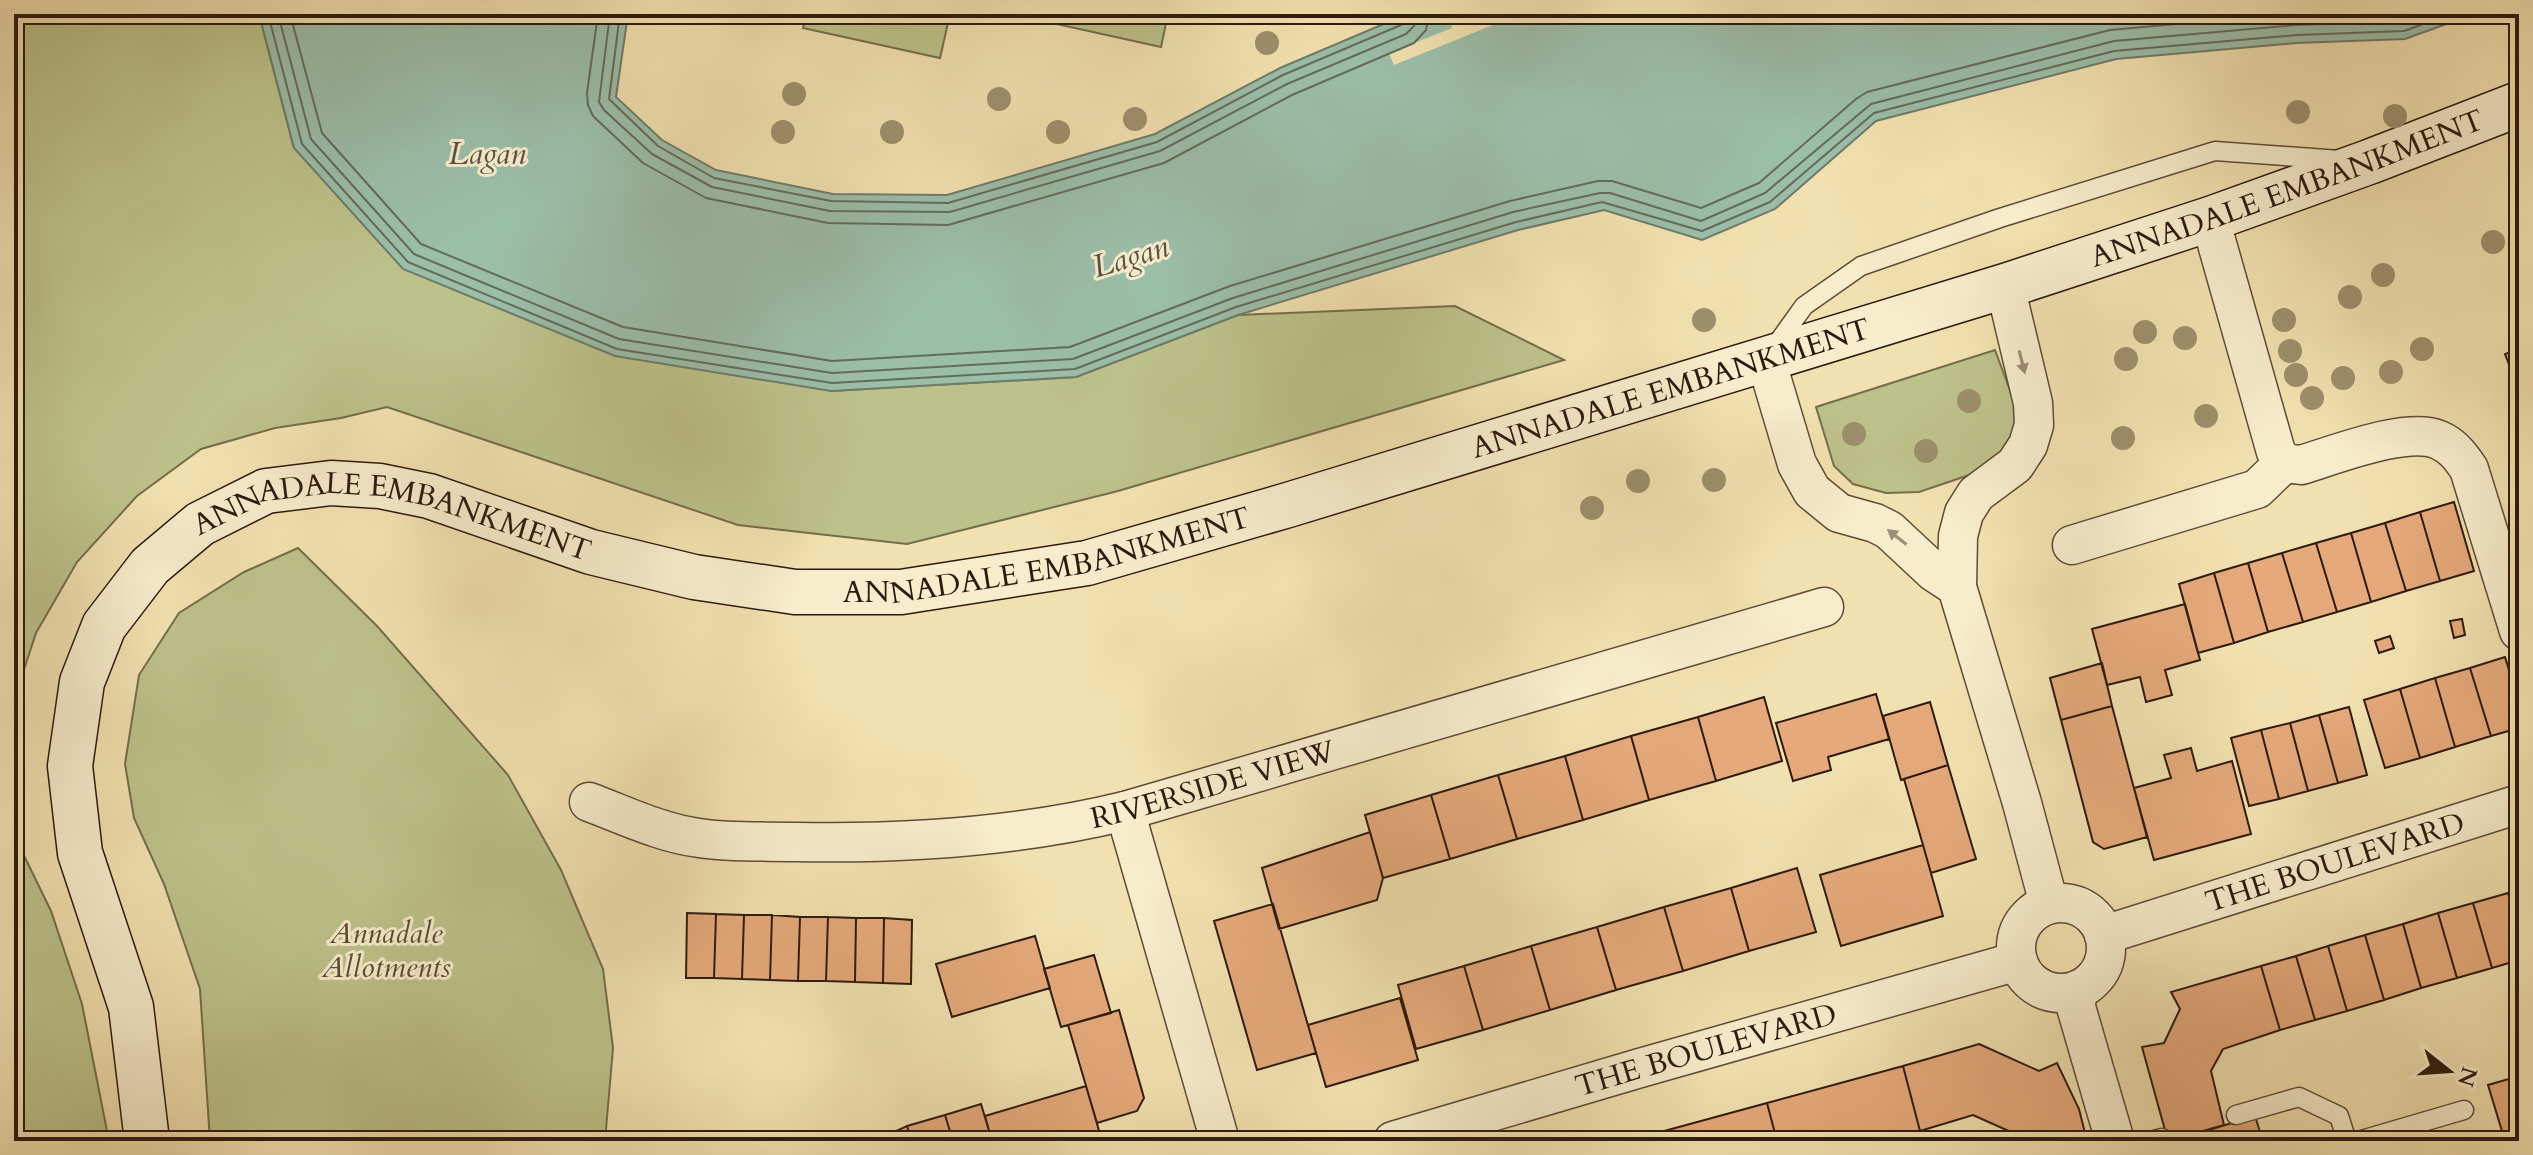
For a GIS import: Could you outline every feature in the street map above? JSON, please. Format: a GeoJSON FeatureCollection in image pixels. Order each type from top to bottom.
{"type":"FeatureCollection","features":[{"type":"Feature","properties":{"kind":"street","name":"ANNADALE EMBANKMENT"},"geometry":{"type":"LineString","coordinates":[[147,1141],[131,1007],[80,853],[70,766],[82,682],[104,626],[150,566],[200,524],[266,491],[331,483],[380,486],[429,496],[591,552],[694,577],[795,592],[901,592],[1087,563],[2005,286],[2210,219],[2519,104]]}},
{"type":"Feature","properties":{"kind":"street"},"geometry":{"type":"LineString","coordinates":[[2210,219],[2276,452],[2284,463],[2301,465],[2402,436],[2420,435],[2439,440],[2457,451],[2469,469],[2519,631]]}},
{"type":"Feature","properties":{"kind":"street"},"geometry":{"type":"LineString","coordinates":[[2005,286],[2033,403],[2034,425],[2028,445],[2015,465],[1976,494],[1964,513],[1958,536],[1957,587],[2049,904]]}},
{"type":"Feature","properties":{"kind":"street"},"geometry":{"type":"LineString","coordinates":[[1766,360],[1797,464],[1812,491],[1839,513],[1889,530],[1934,572],[1957,587]]}},
{"type":"Feature","properties":{"kind":"street"},"geometry":{"type":"LineString","coordinates":[[2072,545],[2257,489],[2284,463]]}},
{"type":"Feature","properties":{"kind":"street","name":"RIVERSIDE VIEW"},"geometry":{"type":"LineString","coordinates":[[589,802],[672,832],[700,838],[835,843],[989,835],[1084,821],[1824,607]]}},
{"type":"Feature","properties":{"kind":"street","name":"THE BOULEVARD"},"geometry":{"type":"LineString","coordinates":[[2104,935],[2519,804]]}},
{"type":"Feature","properties":{"kind":"street"},"geometry":{"type":"LineString","coordinates":[[1125,811],[1220,1141]]}},
{"type":"Feature","properties":{"kind":"street"},"geometry":{"type":"LineString","coordinates":[[2063,902],[2077,905],[2099,922],[2104,935],[2104,962],[2089,984],[2077,990],[2062,993],[2035,985],[2024,974],[2018,961],[2016,947],[2025,920],[2049,904],[2063,902]]}},
{"type":"Feature","properties":{"kind":"street","name":"THE BOULEVARD"},"geometry":{"type":"LineString","coordinates":[[1393,1141],[1655,1063],[2018,961]]}},
{"type":"Feature","properties":{"kind":"street"},"geometry":{"type":"LineString","coordinates":[[2077,990],[2076,1007],[2115,1141]]}},
{"type":"Feature","properties":{"kind":"lane"},"geometry":{"type":"LineString","coordinates":[[1766,360],[1804,306],[1861,266],[2000,218],[2215,151],[2369,162]]}},
{"type":"Feature","properties":{"kind":"lane"},"geometry":{"type":"LineString","coordinates":[[2236,1115],[2299,1097],[2339,1116],[2347,1141]]}},
{"type":"Feature","properties":{"kind":"lane"},"geometry":{"type":"LineString","coordinates":[[2358,1141],[2464,1110]]}},
{"type":"Feature","properties":{"kind":"green space"},"geometry":{"type":"Polygon","coordinates":[[[14,14],[259,14],[294,148],[831,391],[1076,377],[1238,315],[1455,306],[1564,360],[1118,491],[907,544],[738,525],[387,407],[275,428],[201,449],[137,496],[77,562],[36,633],[14,700],[14,14]]]}},
{"type":"Feature","properties":{"kind":"green space"},"geometry":{"type":"Polygon","coordinates":[[[807,14],[950,14],[940,58],[803,28],[807,14]]]}},
{"type":"Feature","properties":{"kind":"green space"},"geometry":{"type":"Polygon","coordinates":[[[1026,14],[1168,14],[1161,47],[1025,17],[1026,14]]]}},
{"type":"Feature","properties":{"kind":"green space"},"geometry":{"type":"Polygon","coordinates":[[[1995,350],[2020,417],[2009,448],[1984,470],[1919,492],[1886,493],[1853,484],[1834,466],[1816,407],[1995,350]]]}},
{"type":"Feature","properties":{"kind":"green space","name":"Annadale Allotments"},"geometry":{"type":"Polygon","coordinates":[[[298,548],[377,626],[508,775],[561,870],[603,969],[613,1048],[605,1141],[210,1141],[200,989],[164,884],[134,818],[125,764],[139,675],[179,613],[244,572],[298,548]]]}},
{"type":"Feature","properties":{"kind":"green space"},"geometry":{"type":"Polygon","coordinates":[[[14,835],[51,911],[82,1004],[109,1141],[14,1141],[14,835]]]}},
{"type":"Feature","properties":{"kind":"water","name":"Lagan"},"geometry":{"type":"Polygon","coordinates":[[[259,14],[628,14],[616,97],[662,140],[716,170],[833,194],[947,195],[1155,134],[1280,68],[1407,14],[2474,14],[2405,39],[2297,43],[2116,59],[1876,121],[1775,209],[1702,240],[1604,210],[1518,230],[1238,315],[1076,377],[831,391],[615,356],[403,269],[294,148],[259,14]]]}},
{"type":"Feature","properties":{"kind":"pier"},"geometry":{"type":"Polygon","coordinates":[[[1447,14],[1460,14],[1464,23],[1478,17],[1477,14],[1520,14],[1394,65],[1389,53],[1452,28],[1447,14]]]}},
{"type":"Feature","properties":{"kind":"building"},"geometry":{"type":"Polygon","coordinates":[[[2519,349],[2519,390],[2505,354],[2519,349]]]}},
{"type":"Feature","properties":{"kind":"building"},"geometry":{"type":"Polygon","coordinates":[[[2454,502],[2474,571],[2440,581],[2420,512],[2454,502]]]}},
{"type":"Feature","properties":{"kind":"building"},"geometry":{"type":"Polygon","coordinates":[[[2420,512],[2440,581],[2406,591],[2385,523],[2420,512]]]}},
{"type":"Feature","properties":{"kind":"building"},"geometry":{"type":"Polygon","coordinates":[[[2385,523],[2406,591],[2371,602],[2351,533],[2385,523]]]}},
{"type":"Feature","properties":{"kind":"building"},"geometry":{"type":"Polygon","coordinates":[[[2351,533],[2371,602],[2337,612],[2316,543],[2351,533]]]}},
{"type":"Feature","properties":{"kind":"building"},"geometry":{"type":"Polygon","coordinates":[[[2316,543],[2337,612],[2303,622],[2282,553],[2316,543]]]}},
{"type":"Feature","properties":{"kind":"building"},"geometry":{"type":"Polygon","coordinates":[[[2282,553],[2303,622],[2268,632],[2248,563],[2282,553]]]}},
{"type":"Feature","properties":{"kind":"building"},"geometry":{"type":"Polygon","coordinates":[[[2248,563],[2268,632],[2234,643],[2214,573],[2248,563]]]}},
{"type":"Feature","properties":{"kind":"building"},"geometry":{"type":"Polygon","coordinates":[[[2214,573],[2234,643],[2198,653],[2179,584],[2214,573]]]}},
{"type":"Feature","properties":{"kind":"building"},"geometry":{"type":"Polygon","coordinates":[[[2185,604],[2200,660],[2165,670],[2172,695],[2146,702],[2140,677],[2107,685],[2092,629],[2185,604]]]}},
{"type":"Feature","properties":{"kind":"building"},"geometry":{"type":"Polygon","coordinates":[[[2462,619],[2465,635],[2454,638],[2450,621],[2462,619]]]}},
{"type":"Feature","properties":{"kind":"building"},"geometry":{"type":"Polygon","coordinates":[[[2390,636],[2394,648],[2379,653],[2375,641],[2390,636]]]}},
{"type":"Feature","properties":{"kind":"building"},"geometry":{"type":"Polygon","coordinates":[[[2505,657],[2519,703],[2519,728],[2491,736],[2470,668],[2505,657]]]}},
{"type":"Feature","properties":{"kind":"building"},"geometry":{"type":"Polygon","coordinates":[[[2102,663],[2112,706],[2061,720],[2050,678],[2102,663]]]}},
{"type":"Feature","properties":{"kind":"building"},"geometry":{"type":"Polygon","coordinates":[[[2470,668],[2491,736],[2455,747],[2435,678],[2470,668]]]}},
{"type":"Feature","properties":{"kind":"building"},"geometry":{"type":"Polygon","coordinates":[[[2435,678],[2455,747],[2420,758],[2400,689],[2435,678]]]}},
{"type":"Feature","properties":{"kind":"building"},"geometry":{"type":"Polygon","coordinates":[[[2400,689],[2420,758],[2385,768],[2364,700],[2400,689]]]}},
{"type":"Feature","properties":{"kind":"building"},"geometry":{"type":"Polygon","coordinates":[[[1876,694],[1889,739],[1828,757],[1831,770],[1793,781],[1776,723],[1876,694]]]}},
{"type":"Feature","properties":{"kind":"building"},"geometry":{"type":"Polygon","coordinates":[[[1764,697],[1782,761],[1716,781],[1698,717],[1764,697]]]}},
{"type":"Feature","properties":{"kind":"building"},"geometry":{"type":"Polygon","coordinates":[[[1930,702],[1948,765],[1901,780],[1883,716],[1930,702]]]}},
{"type":"Feature","properties":{"kind":"building"},"geometry":{"type":"Polygon","coordinates":[[[2112,706],[2147,837],[2104,849],[2093,842],[2061,720],[2112,706]]]}},
{"type":"Feature","properties":{"kind":"building"},"geometry":{"type":"Polygon","coordinates":[[[2349,707],[2367,775],[2338,783],[2319,715],[2349,707]]]}},
{"type":"Feature","properties":{"kind":"building"},"geometry":{"type":"Polygon","coordinates":[[[2319,715],[2338,783],[2308,791],[2290,723],[2319,715]]]}},
{"type":"Feature","properties":{"kind":"building"},"geometry":{"type":"Polygon","coordinates":[[[1698,717],[1716,781],[1649,800],[1631,736],[1698,717]]]}},
{"type":"Feature","properties":{"kind":"building"},"geometry":{"type":"Polygon","coordinates":[[[2290,723],[2308,791],[2279,799],[2261,730],[2290,723]]]}},
{"type":"Feature","properties":{"kind":"building"},"geometry":{"type":"Polygon","coordinates":[[[2261,730],[2279,799],[2249,806],[2231,738],[2261,730]]]}},
{"type":"Feature","properties":{"kind":"building"},"geometry":{"type":"Polygon","coordinates":[[[1631,736],[1649,800],[1583,820],[1565,756],[1631,736]]]}},
{"type":"Feature","properties":{"kind":"building"},"geometry":{"type":"Polygon","coordinates":[[[2191,748],[2197,771],[2232,761],[2251,834],[2154,860],[2134,788],[2171,778],[2164,755],[2191,748]]]}},
{"type":"Feature","properties":{"kind":"building"},"geometry":{"type":"Polygon","coordinates":[[[1565,756],[1583,820],[1517,839],[1498,775],[1565,756]]]}},
{"type":"Feature","properties":{"kind":"building"},"geometry":{"type":"Polygon","coordinates":[[[1948,765],[1976,859],[1931,873],[1904,779],[1948,765]]]}},
{"type":"Feature","properties":{"kind":"building"},"geometry":{"type":"Polygon","coordinates":[[[1498,775],[1517,839],[1450,859],[1431,795],[1498,775]]]}},
{"type":"Feature","properties":{"kind":"building"},"geometry":{"type":"Polygon","coordinates":[[[1431,795],[1450,859],[1383,878],[1365,815],[1431,795]]]}},
{"type":"Feature","properties":{"kind":"building"},"geometry":{"type":"Polygon","coordinates":[[[1370,832],[1383,878],[1377,900],[1279,929],[1262,868],[1370,832]]]}},
{"type":"Feature","properties":{"kind":"building"},"geometry":{"type":"Polygon","coordinates":[[[1923,845],[1943,916],[1841,946],[1820,875],[1923,845]]]}},
{"type":"Feature","properties":{"kind":"building"},"geometry":{"type":"Polygon","coordinates":[[[1797,868],[1816,932],[1749,951],[1731,888],[1797,868]]]}},
{"type":"Feature","properties":{"kind":"building"},"geometry":{"type":"Polygon","coordinates":[[[1731,888],[1749,951],[1683,971],[1664,907],[1731,888]]]}},
{"type":"Feature","properties":{"kind":"building"},"geometry":{"type":"Polygon","coordinates":[[[2519,889],[2519,929],[2508,893],[2519,889]]]}},
{"type":"Feature","properties":{"kind":"building"},"geometry":{"type":"Polygon","coordinates":[[[2508,893],[2519,929],[2519,960],[2492,968],[2473,903],[2508,893]]]}},
{"type":"Feature","properties":{"kind":"building"},"geometry":{"type":"Polygon","coordinates":[[[2473,903],[2492,968],[2457,978],[2438,913],[2473,903]]]}},
{"type":"Feature","properties":{"kind":"building"},"geometry":{"type":"Polygon","coordinates":[[[1273,904],[1316,1053],[1257,1070],[1214,921],[1273,904]]]}},
{"type":"Feature","properties":{"kind":"building"},"geometry":{"type":"Polygon","coordinates":[[[1664,907],[1683,971],[1616,990],[1597,927],[1664,907]]]}},
{"type":"Feature","properties":{"kind":"building"},"geometry":{"type":"Polygon","coordinates":[[[687,913],[716,914],[714,978],[686,978],[687,913]]]}},
{"type":"Feature","properties":{"kind":"building"},"geometry":{"type":"Polygon","coordinates":[[[2438,913],[2457,978],[2421,988],[2403,924],[2438,913]]]}},
{"type":"Feature","properties":{"kind":"building"},"geometry":{"type":"Polygon","coordinates":[[[716,914],[744,915],[742,979],[714,978],[716,914]]]}},
{"type":"Feature","properties":{"kind":"building"},"geometry":{"type":"Polygon","coordinates":[[[744,915],[772,915],[770,980],[742,979],[744,915]]]}},
{"type":"Feature","properties":{"kind":"building"},"geometry":{"type":"Polygon","coordinates":[[[772,915],[800,917],[798,981],[770,980],[772,915]]]}},
{"type":"Feature","properties":{"kind":"building"},"geometry":{"type":"Polygon","coordinates":[[[800,917],[828,917],[826,981],[798,981],[800,917]]]}},
{"type":"Feature","properties":{"kind":"building"},"geometry":{"type":"Polygon","coordinates":[[[828,917],[856,918],[855,982],[826,981],[828,917]]]}},
{"type":"Feature","properties":{"kind":"building"},"geometry":{"type":"Polygon","coordinates":[[[856,918],[884,918],[883,983],[855,982],[856,918]]]}},
{"type":"Feature","properties":{"kind":"building"},"geometry":{"type":"Polygon","coordinates":[[[884,918],[912,920],[911,984],[883,983],[884,918]]]}},
{"type":"Feature","properties":{"kind":"building"},"geometry":{"type":"Polygon","coordinates":[[[2403,924],[2421,988],[2384,1000],[2365,935],[2403,924]]]}},
{"type":"Feature","properties":{"kind":"building"},"geometry":{"type":"Polygon","coordinates":[[[1597,927],[1616,990],[1550,1010],[1531,946],[1597,927]]]}},
{"type":"Feature","properties":{"kind":"building"},"geometry":{"type":"Polygon","coordinates":[[[2365,935],[2384,1000],[2347,1011],[2328,946],[2365,935]]]}},
{"type":"Feature","properties":{"kind":"building"},"geometry":{"type":"Polygon","coordinates":[[[1035,936],[1050,988],[952,1017],[936,964],[1035,936]]]}},
{"type":"Feature","properties":{"kind":"building"},"geometry":{"type":"Polygon","coordinates":[[[1531,946],[1550,1010],[1483,1030],[1464,966],[1531,946]]]}},
{"type":"Feature","properties":{"kind":"building"},"geometry":{"type":"Polygon","coordinates":[[[2328,946],[2347,1011],[2315,1020],[2296,956],[2328,946]]]}},
{"type":"Feature","properties":{"kind":"building"},"geometry":{"type":"Polygon","coordinates":[[[1094,955],[1111,1013],[1061,1027],[1044,969],[1094,955]]]}},
{"type":"Feature","properties":{"kind":"building"},"geometry":{"type":"Polygon","coordinates":[[[2296,956],[2315,1020],[2280,1030],[2261,966],[2296,956]]]}},
{"type":"Feature","properties":{"kind":"building"},"geometry":{"type":"Polygon","coordinates":[[[1464,966],[1483,1030],[1416,1049],[1398,985],[1464,966]]]}},
{"type":"Feature","properties":{"kind":"building"},"geometry":{"type":"Polygon","coordinates":[[[2261,966],[2280,1030],[2223,1049],[2211,1071],[2224,1125],[2168,1141],[2142,1047],[2164,1043],[2180,1009],[2171,992],[2261,966]]]}},
{"type":"Feature","properties":{"kind":"building"},"geometry":{"type":"Polygon","coordinates":[[[1400,998],[1418,1060],[1326,1087],[1308,1025],[1400,998]]]}},
{"type":"Feature","properties":{"kind":"building"},"geometry":{"type":"Polygon","coordinates":[[[1119,1010],[1144,1098],[1137,1111],[1097,1123],[1068,1025],[1119,1010]]]}},
{"type":"Feature","properties":{"kind":"building"},"geometry":{"type":"Polygon","coordinates":[[[1979,1044],[2039,1071],[2057,1063],[2079,1109],[2087,1141],[2013,1141],[2011,1132],[1973,1115],[1920,1131],[1903,1066],[1979,1044]]]}},
{"type":"Feature","properties":{"kind":"building"},"geometry":{"type":"Polygon","coordinates":[[[1903,1066],[1920,1131],[1882,1141],[1777,1141],[1767,1103],[1903,1066]]]}},
{"type":"Feature","properties":{"kind":"building"},"geometry":{"type":"Polygon","coordinates":[[[2519,1076],[2519,1141],[2505,1141],[2488,1085],[2519,1076]]]}},
{"type":"Feature","properties":{"kind":"building"},"geometry":{"type":"Polygon","coordinates":[[[1086,1086],[1102,1141],[992,1141],[985,1116],[1086,1086]]]}},
{"type":"Feature","properties":{"kind":"building"},"geometry":{"type":"Polygon","coordinates":[[[1767,1103],[1777,1141],[1631,1141],[1631,1140],[1767,1103]]]}},
{"type":"Feature","properties":{"kind":"building"},"geometry":{"type":"Polygon","coordinates":[[[981,1104],[992,1141],[953,1141],[945,1115],[981,1104]]]}},
{"type":"Feature","properties":{"kind":"building"},"geometry":{"type":"Polygon","coordinates":[[[945,1115],[953,1141],[912,1141],[907,1126],[945,1115]]]}},
{"type":"Feature","properties":{"kind":"building"},"geometry":{"type":"Polygon","coordinates":[[[2255,1116],[2263,1141],[2190,1141],[2189,1136],[2255,1116]]]}},
{"type":"Feature","properties":{"kind":"building"},"geometry":{"type":"Polygon","coordinates":[[[907,1126],[912,1141],[874,1141],[907,1126]]]}}]}
